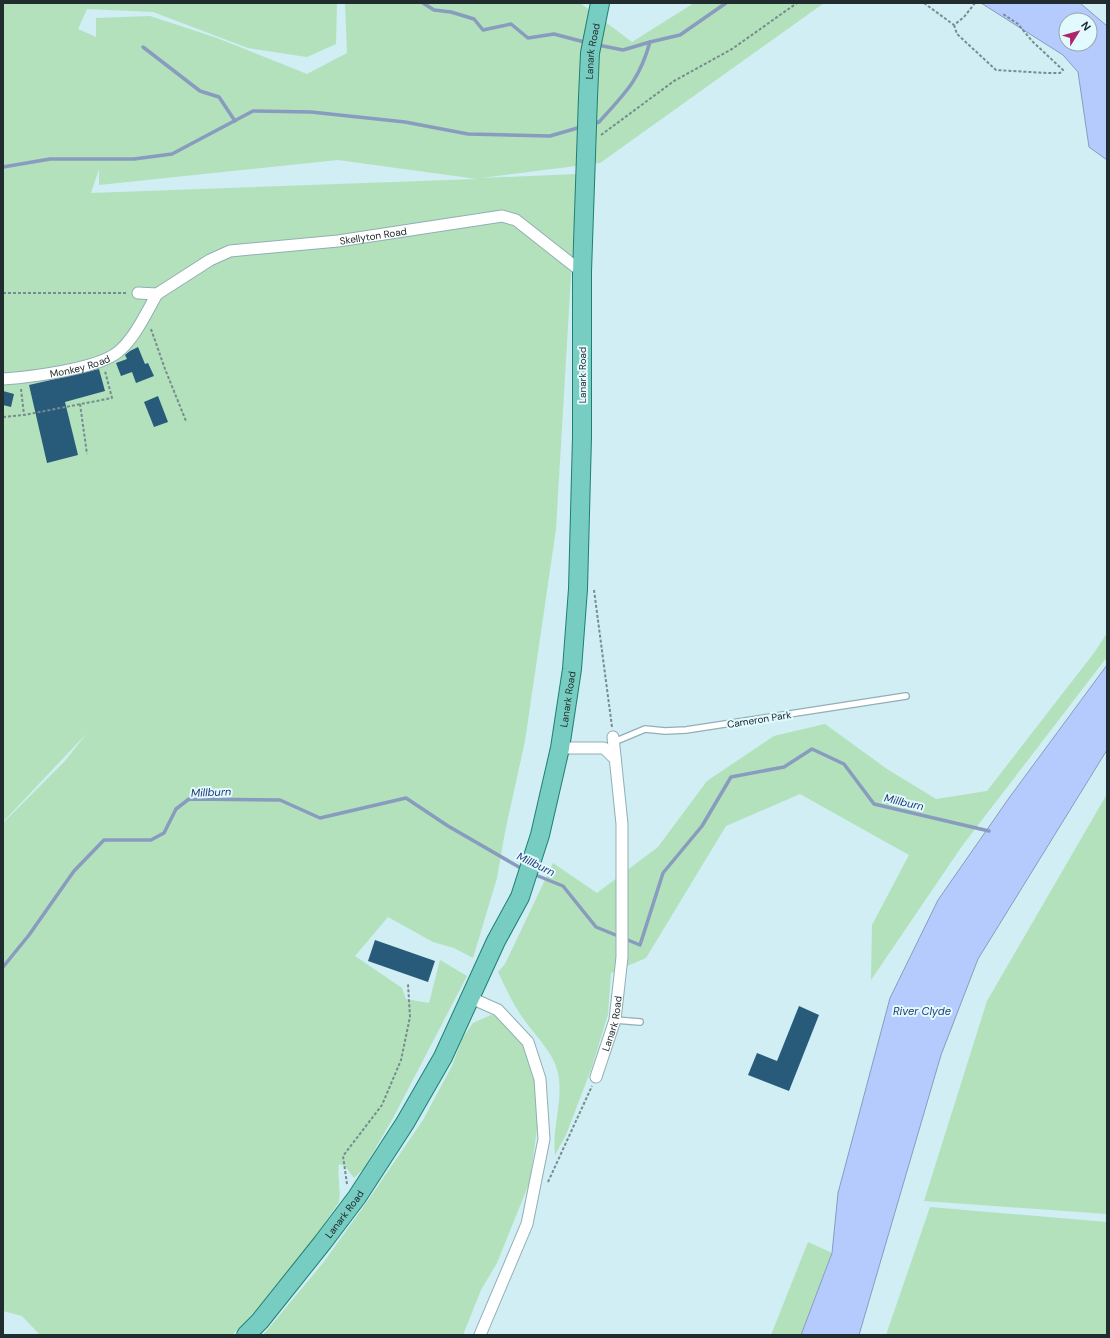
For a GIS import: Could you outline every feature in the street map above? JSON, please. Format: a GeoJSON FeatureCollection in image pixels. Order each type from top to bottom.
{"type":"FeatureCollection","features":[{"type":"Feature","properties":{"kind":"main road","name":"Lanark Road"},"geometry":{"type":"LineString","coordinates":[[246,1335],[260,1321],[323,1242],[386,1155],[442,1057],[471,998],[496,941],[520,897],[540,835],[560,748],[572,669],[578,589],[582,437],[582,272],[590,53],[600,3]]}},
{"type":"Feature","properties":{"kind":"street","name":"Skellyton Road"},"geometry":{"type":"LineString","coordinates":[[156,294],[210,260],[230,251],[338,241],[502,216],[516,220],[582,272]]}},
{"type":"Feature","properties":{"kind":"street"},"geometry":{"type":"LineString","coordinates":[[138,293],[156,294],[143,318]]}},
{"type":"Feature","properties":{"kind":"street","name":"Monkey Road"},"geometry":{"type":"LineString","coordinates":[[3,379],[20,378],[103,360],[118,351],[143,318]]}},
{"type":"Feature","properties":{"kind":"street","name":"Lanark Road"},"geometry":{"type":"LineString","coordinates":[[596,1077],[615,1020],[622,956],[622,824],[614,739]]}},
{"type":"Feature","properties":{"kind":"street"},"geometry":{"type":"LineString","coordinates":[[560,748],[604,748],[615,759]]}},
{"type":"Feature","properties":{"kind":"street"},"geometry":{"type":"LineString","coordinates":[[471,998],[498,1010],[528,1042],[540,1079],[544,1138],[527,1224],[480,1335]]}},
{"type":"Feature","properties":{"kind":"lane","name":"Cameron Park"},"geometry":{"type":"LineString","coordinates":[[614,739],[645,729],[665,731],[686,730],[906,696]]}},
{"type":"Feature","properties":{"kind":"lane"},"geometry":{"type":"LineString","coordinates":[[615,1020],[640,1022]]}},
{"type":"Feature","properties":{"kind":"path"},"geometry":{"type":"LineString","coordinates":[[588,139],[597,138],[674,81],[732,49],[797,3]]}},
{"type":"Feature","properties":{"kind":"path"},"geometry":{"type":"LineString","coordinates":[[924,3],[954,25],[957,34],[996,70],[1046,73],[1060,73],[1063,70],[1032,41],[1018,24],[1003,14]]}},
{"type":"Feature","properties":{"kind":"path"},"geometry":{"type":"LineString","coordinates":[[954,25],[964,17],[975,3]]}},
{"type":"Feature","properties":{"kind":"path"},"geometry":{"type":"LineString","coordinates":[[3,293],[138,293]]}},
{"type":"Feature","properties":{"kind":"path"},"geometry":{"type":"LineString","coordinates":[[143,318],[186,421]]}},
{"type":"Feature","properties":{"kind":"path"},"geometry":{"type":"LineString","coordinates":[[3,417],[24,415],[112,398],[103,360]]}},
{"type":"Feature","properties":{"kind":"path"},"geometry":{"type":"LineString","coordinates":[[20,378],[24,415]]}},
{"type":"Feature","properties":{"kind":"path"},"geometry":{"type":"LineString","coordinates":[[80,404],[87,454]]}},
{"type":"Feature","properties":{"kind":"path"},"geometry":{"type":"LineString","coordinates":[[593,584],[614,739]]}},
{"type":"Feature","properties":{"kind":"path"},"geometry":{"type":"LineString","coordinates":[[357,1197],[348,1189],[343,1156],[382,1105],[401,1060],[410,1017],[408,984]]}},
{"type":"Feature","properties":{"kind":"path"},"geometry":{"type":"LineString","coordinates":[[547,1183],[596,1077]]}},
{"type":"Feature","properties":{"kind":"green space"},"geometry":{"type":"Polygon","coordinates":[[[3,3],[337,3],[336,44],[307,57],[248,48],[153,12],[87,9],[78,29],[96,37],[96,18],[150,16],[217,38],[307,74],[347,53],[345,3],[580,3],[632,42],[694,3],[824,3],[600,163],[481,178],[577,174],[556,529],[525,741],[505,832],[497,878],[473,958],[454,948],[433,942],[388,917],[355,956],[402,988],[406,999],[429,1003],[440,960],[467,976],[393,1118],[364,1168],[354,1178],[345,1166],[339,1164],[339,1202],[307,1249],[268,1298],[232,1335],[40,1335],[22,1316],[3,1311],[3,823],[65,761],[87,733],[3,822],[3,3]],[[338,160],[99,185],[99,169],[91,193],[477,179],[338,160]]]}},
{"type":"Feature","properties":{"kind":"green space"},"geometry":{"type":"Polygon","coordinates":[[[1107,633],[1107,657],[962,846],[871,980],[872,925],[909,855],[800,794],[726,826],[646,958],[611,973],[608,1014],[592,1067],[566,1135],[555,1155],[554,1146],[560,1089],[555,1063],[551,1055],[517,1009],[498,972],[505,964],[553,863],[597,893],[658,847],[707,781],[774,736],[825,724],[887,769],[936,799],[987,791],[1094,653],[1107,633]]]}},
{"type":"Feature","properties":{"kind":"green space"},"geometry":{"type":"Polygon","coordinates":[[[1107,794],[1107,1214],[924,1201],[987,1001],[1107,794]]]}},
{"type":"Feature","properties":{"kind":"green space"},"geometry":{"type":"Polygon","coordinates":[[[491,1015],[500,1017],[522,1042],[532,1068],[537,1089],[537,1128],[530,1181],[497,1263],[481,1290],[463,1335],[263,1335],[323,1263],[423,1120],[452,1066],[462,1039],[473,1023],[491,1015]]]}},
{"type":"Feature","properties":{"kind":"green space"},"geometry":{"type":"Polygon","coordinates":[[[930,1207],[1107,1222],[1107,1335],[886,1335],[930,1207]]]}},
{"type":"Feature","properties":{"kind":"green space"},"geometry":{"type":"Polygon","coordinates":[[[808,1242],[832,1253],[801,1335],[771,1335],[808,1242]]]}},
{"type":"Feature","properties":{"kind":"water"},"geometry":{"type":"Polygon","coordinates":[[[981,3],[1080,3],[1091,12],[1058,12],[1058,52],[981,3]]]}},
{"type":"Feature","properties":{"kind":"water"},"geometry":{"type":"Polygon","coordinates":[[[1098,18],[1107,26],[1107,160],[1089,147],[1078,72],[1063,55],[1058,52],[1098,52],[1098,18]]]}},
{"type":"Feature","properties":{"kind":"water","name":"River Clyde"},"geometry":{"type":"Polygon","coordinates":[[[1107,665],[1107,750],[978,959],[941,1055],[859,1335],[801,1335],[832,1253],[838,1193],[890,998],[938,900],[1009,798],[1107,665]]]}},
{"type":"Feature","properties":{"kind":"building"},"geometry":{"type":"Polygon","coordinates":[[[138,347],[145,364],[148,363],[154,376],[136,383],[132,372],[121,376],[116,363],[127,359],[125,355],[138,347]]]}},
{"type":"Feature","properties":{"kind":"building"},"geometry":{"type":"Polygon","coordinates":[[[99,369],[105,391],[65,402],[78,455],[47,463],[29,385],[99,369]]]}},
{"type":"Feature","properties":{"kind":"building"},"geometry":{"type":"Polygon","coordinates":[[[3,391],[14,394],[11,407],[3,405],[3,391]]]}},
{"type":"Feature","properties":{"kind":"building"},"geometry":{"type":"Polygon","coordinates":[[[158,396],[168,422],[154,427],[144,402],[158,396]]]}},
{"type":"Feature","properties":{"kind":"building"},"geometry":{"type":"Polygon","coordinates":[[[375,940],[435,961],[428,982],[368,961],[375,940]]]}},
{"type":"Feature","properties":{"kind":"building"},"geometry":{"type":"Polygon","coordinates":[[[799,1006],[819,1015],[789,1091],[748,1075],[757,1053],[777,1061],[799,1006]]]}},
{"type":"Feature","properties":{"kind":"waterway"},"geometry":{"type":"LineString","coordinates":[[423,3],[434,10],[451,12],[474,19],[483,30],[511,24],[528,38],[554,34],[588,43]]}},
{"type":"Feature","properties":{"kind":"waterway"},"geometry":{"type":"LineString","coordinates":[[593,124],[599,122],[630,86],[641,67],[650,42],[680,35],[726,3]]}},
{"type":"Feature","properties":{"kind":"waterway"},"geometry":{"type":"LineString","coordinates":[[598,45],[623,50],[650,42]]}},
{"type":"Feature","properties":{"kind":"waterway"},"geometry":{"type":"LineString","coordinates":[[143,47],[200,91],[219,97],[235,121]]}},
{"type":"Feature","properties":{"kind":"waterway"},"geometry":{"type":"LineString","coordinates":[[3,167],[50,159],[134,159],[172,154],[253,111],[311,112],[405,122],[468,134],[550,136],[581,127]]}},
{"type":"Feature","properties":{"kind":"waterway","name":"Millburn"},"geometry":{"type":"LineString","coordinates":[[533,874],[563,886],[596,927],[640,945],[663,873],[702,826],[731,777],[784,767],[812,749],[844,764],[874,804],[989,831]]}},
{"type":"Feature","properties":{"kind":"waterway","name":"Millburn"},"geometry":{"type":"LineString","coordinates":[[3,967],[29,935],[74,871],[104,840],[151,840],[164,833],[176,809],[189,799],[280,800],[320,818],[406,798],[448,826],[524,870]]}}]}
